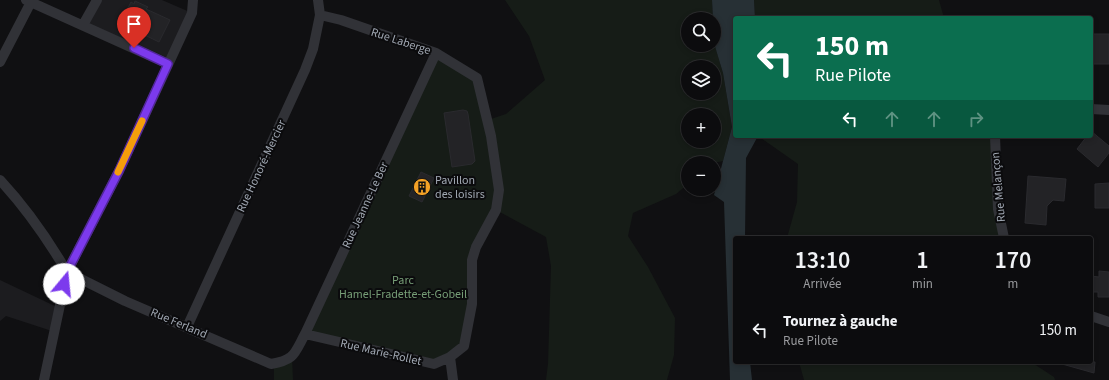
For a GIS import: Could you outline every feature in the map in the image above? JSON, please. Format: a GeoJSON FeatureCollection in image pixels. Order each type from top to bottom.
{"type":"FeatureCollection","features":[{"type":"Feature","properties":{"kind":"street"},"geometry":{"type":"LineString","coordinates":[[83,25],[97,0]]}},
{"type":"Feature","properties":{"kind":"street"},"geometry":{"type":"LineString","coordinates":[[44,380],[67,272],[119,171],[192,13],[193,0]]}},
{"type":"Feature","properties":{"kind":"street","name":"Rue Honoré-Mercier"},"geometry":{"type":"LineString","coordinates":[[187,327],[305,70],[313,49],[320,15],[318,0]]}},
{"type":"Feature","properties":{"kind":"street"},"geometry":{"type":"LineString","coordinates":[[0,62],[28,1],[168,64]]}},
{"type":"Feature","properties":{"kind":"street","name":"Rue Laberge"},"geometry":{"type":"LineString","coordinates":[[320,15],[341,20],[436,52],[477,78]]}},
{"type":"Feature","properties":{"kind":"street","name":"Rue Jeanne-Le Ber"},"geometry":{"type":"LineString","coordinates":[[292,357],[305,334],[436,52]]}},
{"type":"Feature","properties":{"kind":"street","name":"Rue Marie-Rollet"},"geometry":{"type":"LineString","coordinates":[[305,334],[434,364],[450,357],[464,346],[472,304],[472,260],[476,247],[496,210],[499,190],[491,136],[477,78]]}},
{"type":"Feature","properties":{"kind":"street"},"geometry":{"type":"LineString","coordinates":[[1093,109],[1109,110]]}},
{"type":"Feature","properties":{"kind":"street","name":"Rue Melançon"},"geometry":{"type":"LineString","coordinates":[[995,138],[998,209],[1004,236]]}},
{"type":"Feature","properties":{"kind":"street"},"geometry":{"type":"LineString","coordinates":[[0,180],[19,201],[48,240],[67,272]]}},
{"type":"Feature","properties":{"kind":"street","name":"Rue Ferland"},"geometry":{"type":"LineString","coordinates":[[67,272],[125,301],[271,364],[282,362],[292,357]]}},
{"type":"Feature","properties":{"kind":"street"},"geometry":{"type":"LineString","coordinates":[[1093,317],[1109,322]]}},
{"type":"Feature","properties":{"kind":"street"},"geometry":{"type":"LineString","coordinates":[[450,357],[453,380]]}},
{"type":"Feature","properties":{"kind":"shaded area"},"geometry":{"type":"Polygon","coordinates":[[[97,0],[162,0],[192,13],[168,64],[83,25],[97,0]]]}},
{"type":"Feature","properties":{"kind":"shaded area"},"geometry":{"type":"Polygon","coordinates":[[[712,0],[754,0],[755,16],[733,16],[733,138],[757,138],[746,158],[745,236],[733,236],[733,364],[750,364],[752,380],[730,380],[724,202],[715,196],[721,196],[721,169],[732,127],[721,60],[719,60],[717,52],[721,52],[721,12],[713,12],[712,0]]]}},
{"type":"Feature","properties":{"kind":"shaded area"},"geometry":{"type":"Polygon","coordinates":[[[0,280],[59,308],[55,332],[6,316],[0,321],[0,280]]]}},
{"type":"Feature","properties":{"kind":"green space","name":"Parc Hamel-Fradette-et-Gobeil"},"geometry":{"type":"Polygon","coordinates":[[[505,0],[712,0],[713,12],[681,12],[681,52],[717,52],[719,60],[681,60],[681,100],[721,100],[721,66],[732,127],[723,161],[721,161],[721,156],[681,156],[681,190],[676,194],[633,213],[628,236],[648,267],[675,318],[674,355],[667,380],[546,380],[548,364],[551,266],[546,237],[496,210],[476,247],[464,346],[434,364],[305,334],[436,53],[477,78],[488,120],[506,114],[545,80],[529,36],[505,0]]]}},
{"type":"Feature","properties":{"kind":"green space"},"geometry":{"type":"Polygon","coordinates":[[[754,0],[939,0],[943,16],[755,16],[754,0]]]}},
{"type":"Feature","properties":{"kind":"green space"},"geometry":{"type":"Polygon","coordinates":[[[761,138],[995,138],[1001,236],[788,236],[797,202],[798,164],[761,138]]]}},
{"type":"Feature","properties":{"kind":"green space"},"geometry":{"type":"Polygon","coordinates":[[[292,357],[293,380],[274,380],[274,363],[292,357]]]}},
{"type":"Feature","properties":{"kind":"green space"},"geometry":{"type":"Polygon","coordinates":[[[800,364],[1034,364],[1054,377],[1055,380],[804,380],[800,364]]]}},
{"type":"Feature","properties":{"kind":"building"},"geometry":{"type":"Polygon","coordinates":[[[135,1],[148,7],[146,9],[170,20],[159,42],[120,23],[131,2],[134,4],[135,1]]]}},
{"type":"Feature","properties":{"kind":"building"},"geometry":{"type":"Polygon","coordinates":[[[1093,34],[1109,34],[1109,64],[1093,64],[1093,34]]]}},
{"type":"Feature","properties":{"kind":"building"},"geometry":{"type":"Polygon","coordinates":[[[463,110],[467,111],[468,114],[475,161],[472,164],[452,167],[444,113],[463,110]]]}},
{"type":"Feature","properties":{"kind":"building"},"geometry":{"type":"Polygon","coordinates":[[[1093,133],[1109,146],[1109,153],[1098,167],[1077,149],[1085,138],[1093,138],[1093,133]]]}},
{"type":"Feature","properties":{"kind":"building","name":"Pavillon des loisirs"},"geometry":{"type":"Polygon","coordinates":[[[421,172],[434,178],[422,202],[409,196],[421,172]]]}},
{"type":"Feature","properties":{"kind":"building"},"geometry":{"type":"Polygon","coordinates":[[[1028,176],[1066,179],[1064,201],[1053,200],[1047,206],[1046,225],[1025,223],[1028,176]]]}},
{"type":"Feature","properties":{"kind":"building"},"geometry":{"type":"Polygon","coordinates":[[[1109,183],[1109,208],[1095,208],[1095,184],[1109,183]]]}},
{"type":"Feature","properties":{"kind":"building"},"geometry":{"type":"Polygon","coordinates":[[[1099,271],[1109,272],[1109,297],[1098,297],[1098,292],[1093,292],[1093,276],[1099,277],[1099,271]]]}},
{"type":"Feature","properties":{"kind":"building"},"geometry":{"type":"Polygon","coordinates":[[[1093,362],[1095,362],[1094,373],[1062,364],[1093,364],[1093,362]]]}},
{"type":"Feature","properties":{"kind":"slow traffic"},"geometry":{"type":"LineString","coordinates":[[118,172],[142,121]]}},
{"type":"Feature","properties":{"kind":"place","name":"Pavillon des loisirs"},"geometry":{"type":"Point","coordinates":[422,187]}},
{"type":"Feature","properties":{"kind":"route"},"geometry":{"type":"LineString","coordinates":[[64,284],[67,272],[119,171],[168,64],[134,48]]}}]}
